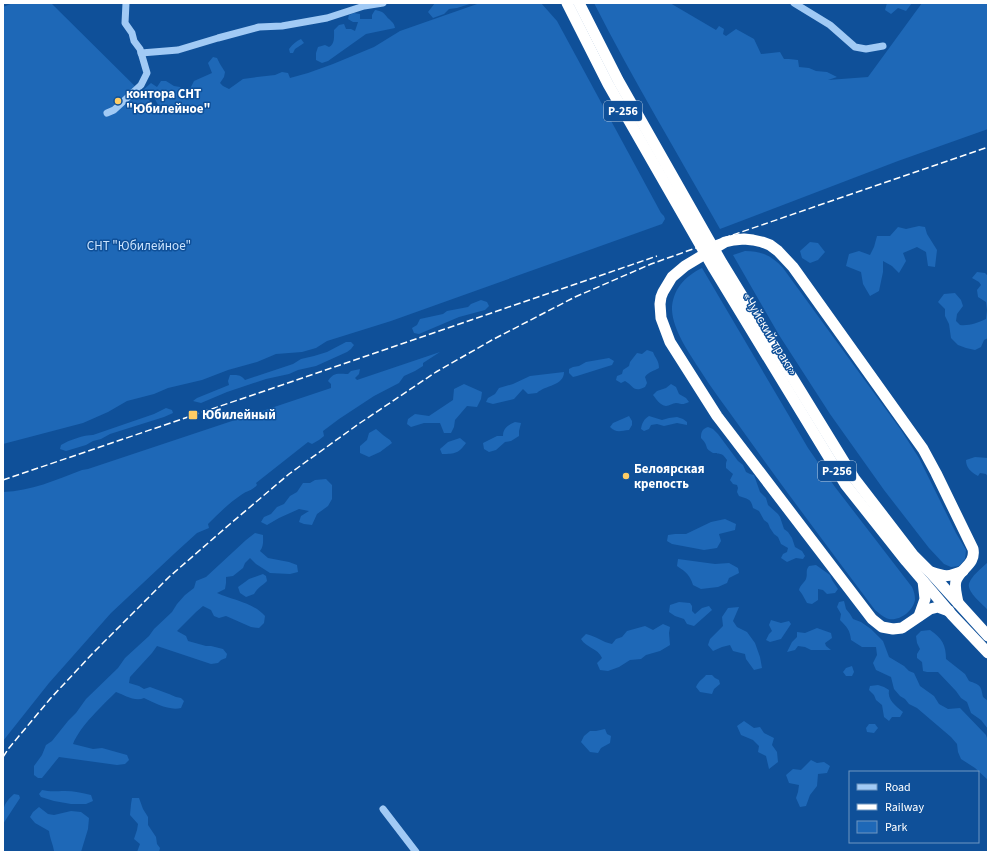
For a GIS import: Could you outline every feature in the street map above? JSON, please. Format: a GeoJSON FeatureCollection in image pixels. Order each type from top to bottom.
{"type":"FeatureCollection","features":[{"type":"Feature","properties":{"kind":"highway","name":"«Чуйский тракт»"},"geometry":{"type":"LineString","coordinates":[[567,3],[608,84],[688,214],[845,484],[922,581],[988,653]]}},
{"type":"Feature","properties":{"kind":"highway","name":"«Чуйский тракт»"},"geometry":{"type":"LineString","coordinates":[[579,3],[688,214]]}},
{"type":"Feature","properties":{"kind":"highway"},"geometry":{"type":"LineString","coordinates":[[949,611],[933,608],[902,628],[893,629],[882,627],[872,619],[717,416],[670,342],[661,318],[660,304],[661,297],[668,282],[676,272],[725,242],[744,239],[757,240],[770,245],[793,267],[923,449],[936,474],[974,555],[972,560],[957,579],[956,588],[958,603]]}},
{"type":"Feature","properties":{"kind":"highway","name":"«Чуйский тракт»"},"geometry":{"type":"LineString","coordinates":[[718,266],[854,478],[914,556],[988,636]]}},
{"type":"Feature","properties":{"kind":"highway"},"geometry":{"type":"LineString","coordinates":[[930,572],[943,576],[951,576],[963,570]]}},
{"type":"Feature","properties":{"kind":"highway"},"geometry":{"type":"LineString","coordinates":[[919,616],[925,598],[922,581]]}},
{"type":"Feature","properties":{"kind":"street"},"geometry":{"type":"LineString","coordinates":[[107,113],[114,110],[141,85],[147,73],[140,49],[125,23],[126,3]]}},
{"type":"Feature","properties":{"kind":"street"},"geometry":{"type":"LineString","coordinates":[[141,53],[178,50],[259,27],[282,26],[327,18],[364,6],[383,3]]}},
{"type":"Feature","properties":{"kind":"street"},"geometry":{"type":"LineString","coordinates":[[794,3],[830,25],[855,47],[866,49],[883,46]]}},
{"type":"Feature","properties":{"kind":"street"},"geometry":{"type":"LineString","coordinates":[[383,809],[416,852]]}},
{"type":"Feature","properties":{"kind":"green space","name":"СНТ \"Юбилейное\""},"geometry":{"type":"Polygon","coordinates":[[[13,3],[51,3],[156,107],[158,105],[154,97],[147,94],[143,90],[151,83],[157,87],[161,81],[166,81],[174,86],[180,87],[182,91],[180,98],[187,98],[194,81],[212,73],[208,63],[213,57],[217,58],[225,72],[220,83],[229,89],[243,79],[275,75],[282,72],[288,73],[290,78],[308,73],[374,47],[400,31],[480,3],[541,3],[557,21],[665,219],[662,224],[391,321],[327,341],[316,348],[302,352],[276,354],[257,362],[228,370],[202,380],[168,388],[154,394],[127,401],[108,412],[83,423],[3,444],[3,7],[13,3]]]}},
{"type":"Feature","properties":{"kind":"green space"},"geometry":{"type":"Polygon","coordinates":[[[435,3],[473,3],[449,9],[444,14],[433,18],[428,12],[435,3]]]}},
{"type":"Feature","properties":{"kind":"green space"},"geometry":{"type":"Polygon","coordinates":[[[594,3],[670,3],[716,30],[719,26],[724,29],[723,34],[726,36],[736,29],[754,39],[761,54],[780,52],[784,59],[798,60],[799,67],[827,72],[837,77],[828,80],[868,77],[922,3],[988,3],[988,129],[898,161],[720,229],[640,89],[594,3]]]}},
{"type":"Feature","properties":{"kind":"green space"},"geometry":{"type":"Polygon","coordinates":[[[887,3],[912,3],[906,11],[898,8],[891,14],[885,10],[887,3]]]}},
{"type":"Feature","properties":{"kind":"green space"},"geometry":{"type":"Polygon","coordinates":[[[375,10],[384,13],[393,23],[395,28],[366,34],[328,61],[322,63],[316,60],[318,47],[325,45],[329,47],[331,46],[334,40],[334,30],[339,25],[344,24],[346,29],[355,31],[358,22],[353,22],[348,19],[349,15],[354,13],[360,14],[360,19],[372,19],[372,15],[375,10]]]}},
{"type":"Feature","properties":{"kind":"green space"},"geometry":{"type":"Polygon","coordinates":[[[301,39],[304,43],[295,49],[293,53],[290,53],[289,49],[301,39]]]}},
{"type":"Feature","properties":{"kind":"green space"},"geometry":{"type":"Polygon","coordinates":[[[919,226],[925,227],[927,234],[937,250],[935,267],[928,266],[926,252],[917,247],[903,253],[906,261],[899,273],[892,266],[883,261],[883,272],[879,291],[870,296],[863,284],[861,272],[846,266],[849,254],[859,251],[870,255],[877,236],[890,236],[898,227],[906,229],[919,226]]]}},
{"type":"Feature","properties":{"kind":"green space"},"geometry":{"type":"Polygon","coordinates":[[[810,242],[818,243],[825,252],[818,260],[810,263],[802,258],[800,251],[810,242]]]}},
{"type":"Feature","properties":{"kind":"green space"},"geometry":{"type":"Polygon","coordinates":[[[745,251],[762,253],[775,260],[783,268],[901,430],[919,458],[966,550],[965,559],[959,566],[951,567],[944,564],[929,548],[884,490],[830,414],[779,335],[733,255],[745,251]]]}},
{"type":"Feature","properties":{"kind":"green space"},"geometry":{"type":"Polygon","coordinates":[[[702,268],[808,448],[835,487],[912,587],[915,596],[914,604],[912,608],[902,617],[889,619],[883,617],[875,610],[708,382],[686,347],[678,333],[673,318],[672,310],[674,296],[681,284],[690,275],[702,268]]]}},
{"type":"Feature","properties":{"kind":"green space"},"geometry":{"type":"Polygon","coordinates":[[[977,272],[985,273],[988,276],[988,338],[984,340],[981,347],[975,350],[958,345],[951,338],[949,324],[945,316],[945,309],[938,302],[944,294],[955,293],[961,300],[963,306],[957,314],[956,321],[960,325],[973,324],[986,319],[986,302],[978,297],[977,290],[981,285],[972,278],[977,272]]]}},
{"type":"Feature","properties":{"kind":"green space"},"geometry":{"type":"Polygon","coordinates":[[[481,300],[487,302],[489,306],[485,310],[459,317],[419,334],[414,333],[412,328],[417,325],[420,319],[443,314],[447,311],[468,307],[471,304],[481,300]]]}},
{"type":"Feature","properties":{"kind":"green space"},"geometry":{"type":"Polygon","coordinates":[[[346,342],[351,342],[354,345],[351,349],[316,366],[266,379],[227,392],[201,403],[193,401],[229,385],[228,381],[230,375],[240,376],[245,380],[293,364],[301,359],[327,352],[346,342]]]}},
{"type":"Feature","properties":{"kind":"green space"},"geometry":{"type":"Polygon","coordinates":[[[647,350],[653,352],[658,361],[659,368],[646,375],[645,377],[647,383],[645,387],[636,389],[625,381],[621,383],[616,380],[617,376],[622,374],[623,370],[629,366],[630,362],[637,353],[642,354],[647,350]]]}},
{"type":"Feature","properties":{"kind":"green space"},"geometry":{"type":"Polygon","coordinates":[[[440,352],[423,363],[423,366],[404,376],[399,383],[374,396],[339,419],[323,431],[324,436],[319,440],[312,444],[308,442],[256,483],[257,485],[253,489],[241,495],[232,502],[208,524],[209,528],[197,533],[111,613],[49,683],[3,741],[3,492],[24,490],[63,478],[82,470],[331,388],[331,384],[328,381],[336,374],[348,374],[351,371],[360,369],[359,374],[355,378],[357,380],[440,352]]]}},
{"type":"Feature","properties":{"kind":"green space"},"geometry":{"type":"Polygon","coordinates":[[[609,358],[614,361],[612,365],[573,377],[569,373],[569,369],[586,362],[609,358]]]}},
{"type":"Feature","properties":{"kind":"green space"},"geometry":{"type":"Polygon","coordinates":[[[564,372],[563,377],[558,383],[540,390],[537,393],[528,394],[523,389],[514,399],[493,404],[486,402],[488,398],[495,394],[499,388],[513,384],[530,376],[564,372]]]}},
{"type":"Feature","properties":{"kind":"green space"},"geometry":{"type":"Polygon","coordinates":[[[464,384],[482,392],[481,399],[477,407],[467,406],[455,420],[451,433],[444,433],[440,423],[424,423],[411,427],[407,424],[408,419],[415,414],[429,416],[453,400],[454,389],[464,384]]]}},
{"type":"Feature","properties":{"kind":"green space"},"geometry":{"type":"Polygon","coordinates":[[[671,384],[676,387],[679,394],[686,398],[689,402],[685,404],[675,403],[666,406],[658,402],[653,395],[657,391],[666,388],[671,384]]]}},
{"type":"Feature","properties":{"kind":"green space"},"geometry":{"type":"Polygon","coordinates":[[[166,408],[172,410],[173,413],[110,434],[86,445],[66,451],[60,449],[61,445],[72,440],[93,435],[154,414],[166,408]]]}},
{"type":"Feature","properties":{"kind":"green space"},"geometry":{"type":"Polygon","coordinates":[[[629,416],[632,421],[632,425],[629,430],[616,431],[610,427],[613,423],[629,416]]]}},
{"type":"Feature","properties":{"kind":"green space"},"geometry":{"type":"Polygon","coordinates":[[[649,416],[662,420],[677,417],[687,422],[687,425],[677,423],[664,426],[657,424],[651,425],[649,429],[644,431],[641,429],[642,425],[649,416]]]}},
{"type":"Feature","properties":{"kind":"green space"},"geometry":{"type":"Polygon","coordinates":[[[515,422],[521,423],[519,436],[511,441],[505,442],[496,450],[489,452],[484,449],[483,443],[497,436],[503,436],[506,427],[515,422]]]}},
{"type":"Feature","properties":{"kind":"green space"},"geometry":{"type":"Polygon","coordinates":[[[708,427],[713,429],[718,434],[738,461],[743,465],[746,472],[754,475],[760,492],[766,498],[768,505],[780,517],[784,529],[792,538],[795,547],[802,551],[805,556],[803,559],[796,558],[787,562],[781,558],[783,554],[787,552],[788,548],[781,544],[768,523],[764,520],[759,511],[753,508],[750,501],[739,496],[737,492],[737,485],[733,484],[730,480],[733,474],[726,468],[727,460],[725,457],[720,454],[712,453],[701,438],[702,431],[708,427]]]}},
{"type":"Feature","properties":{"kind":"green space"},"geometry":{"type":"Polygon","coordinates":[[[376,429],[392,443],[380,452],[369,457],[360,453],[360,446],[367,440],[369,433],[376,429]]]}},
{"type":"Feature","properties":{"kind":"green space"},"geometry":{"type":"Polygon","coordinates":[[[460,438],[466,443],[459,451],[442,454],[440,449],[448,442],[460,438]]]}},
{"type":"Feature","properties":{"kind":"green space"},"geometry":{"type":"Polygon","coordinates":[[[975,457],[988,458],[988,477],[986,474],[980,473],[978,476],[968,468],[966,460],[975,457]]]}},
{"type":"Feature","properties":{"kind":"green space"},"geometry":{"type":"Polygon","coordinates":[[[326,479],[332,485],[332,499],[328,506],[317,514],[312,525],[299,522],[301,516],[309,511],[299,509],[267,525],[261,522],[264,517],[271,514],[277,507],[284,504],[290,496],[297,492],[303,483],[326,479]]]}},
{"type":"Feature","properties":{"kind":"green space"},"geometry":{"type":"Polygon","coordinates":[[[725,519],[736,524],[735,530],[719,534],[721,541],[717,548],[704,550],[672,544],[667,541],[668,535],[686,534],[711,522],[725,519]]]}},
{"type":"Feature","properties":{"kind":"green space"},"geometry":{"type":"Polygon","coordinates":[[[255,533],[263,535],[263,545],[260,551],[268,558],[297,565],[298,572],[290,574],[270,573],[250,558],[245,563],[243,568],[233,576],[226,577],[225,589],[217,593],[255,608],[265,616],[264,623],[259,628],[251,627],[226,616],[219,618],[214,616],[211,610],[203,606],[177,631],[186,636],[188,641],[223,649],[227,654],[226,658],[218,663],[211,664],[157,646],[130,677],[129,683],[144,689],[150,687],[181,698],[184,701],[181,708],[176,709],[167,707],[144,698],[133,699],[116,692],[86,723],[76,737],[73,744],[93,749],[102,748],[127,755],[129,760],[125,764],[117,765],[59,757],[42,778],[38,778],[34,775],[34,766],[42,755],[46,745],[52,741],[86,699],[172,612],[185,595],[194,588],[196,581],[206,577],[255,533]]]}},
{"type":"Feature","properties":{"kind":"green space"},"geometry":{"type":"Polygon","coordinates":[[[678,559],[715,564],[729,563],[738,568],[739,573],[729,578],[727,583],[718,587],[701,589],[693,585],[687,574],[677,566],[678,559]]]}},
{"type":"Feature","properties":{"kind":"green space"},"geometry":{"type":"Polygon","coordinates":[[[988,562],[988,610],[974,596],[970,590],[969,584],[970,580],[988,562]]]}},
{"type":"Feature","properties":{"kind":"green space"},"geometry":{"type":"Polygon","coordinates":[[[816,565],[830,575],[838,589],[835,593],[827,594],[823,590],[818,589],[818,600],[812,604],[807,603],[799,590],[806,579],[809,566],[816,565]]]}},
{"type":"Feature","properties":{"kind":"green space"},"geometry":{"type":"Polygon","coordinates":[[[263,574],[266,576],[267,581],[254,594],[246,597],[240,593],[238,587],[249,579],[263,574]]]}},
{"type":"Feature","properties":{"kind":"green space"},"geometry":{"type":"Polygon","coordinates":[[[844,601],[846,609],[853,619],[861,622],[871,629],[883,641],[889,657],[914,673],[920,686],[934,696],[939,704],[948,709],[960,708],[986,735],[988,741],[988,780],[979,771],[961,759],[957,744],[951,737],[917,708],[909,704],[900,696],[894,689],[891,677],[876,670],[873,663],[877,655],[876,647],[862,647],[851,640],[848,629],[840,620],[841,614],[837,607],[839,602],[844,601]]]}},
{"type":"Feature","properties":{"kind":"green space"},"geometry":{"type":"Polygon","coordinates":[[[679,602],[690,603],[692,606],[692,611],[695,614],[702,608],[709,606],[712,610],[694,626],[687,624],[684,619],[669,612],[670,605],[679,602]]]}},
{"type":"Feature","properties":{"kind":"green space"},"geometry":{"type":"Polygon","coordinates":[[[739,607],[733,621],[737,627],[747,632],[755,643],[762,668],[754,670],[746,659],[745,654],[733,651],[730,645],[713,651],[708,645],[710,639],[723,626],[722,617],[728,608],[739,607]]]}},
{"type":"Feature","properties":{"kind":"green space"},"geometry":{"type":"Polygon","coordinates":[[[771,620],[781,623],[789,621],[791,624],[781,639],[770,642],[766,640],[772,631],[769,625],[771,620]]]}},
{"type":"Feature","properties":{"kind":"green space"},"geometry":{"type":"Polygon","coordinates":[[[663,624],[670,627],[670,645],[660,651],[646,655],[641,659],[630,660],[619,667],[608,671],[600,670],[597,663],[602,658],[598,652],[581,639],[586,634],[612,644],[616,639],[622,637],[627,631],[645,626],[653,630],[663,624]]]}},
{"type":"Feature","properties":{"kind":"green space"},"geometry":{"type":"Polygon","coordinates":[[[817,628],[831,633],[832,638],[825,643],[831,650],[811,650],[798,646],[795,650],[787,652],[792,642],[797,637],[797,632],[805,633],[817,628]]]}},
{"type":"Feature","properties":{"kind":"green space"},"geometry":{"type":"Polygon","coordinates":[[[930,630],[938,636],[942,642],[946,659],[965,674],[969,681],[981,688],[983,697],[988,701],[988,729],[981,720],[971,713],[967,702],[961,698],[938,672],[923,671],[922,662],[917,658],[917,654],[920,649],[916,636],[921,631],[930,630]]]}},
{"type":"Feature","properties":{"kind":"green space"},"geometry":{"type":"Polygon","coordinates":[[[852,666],[854,672],[852,676],[846,676],[843,672],[846,668],[852,666]]]}},
{"type":"Feature","properties":{"kind":"green space"},"geometry":{"type":"Polygon","coordinates":[[[706,675],[712,675],[719,680],[720,684],[714,689],[712,694],[700,692],[696,687],[699,681],[706,675]]]}},
{"type":"Feature","properties":{"kind":"green space"},"geometry":{"type":"Polygon","coordinates":[[[878,685],[889,690],[889,697],[903,712],[900,717],[892,717],[889,721],[884,717],[882,705],[876,700],[874,695],[869,690],[870,686],[878,685]]]}},
{"type":"Feature","properties":{"kind":"green space"},"geometry":{"type":"Polygon","coordinates":[[[744,721],[754,728],[760,727],[764,733],[774,738],[772,745],[777,752],[778,762],[769,769],[766,756],[758,752],[759,746],[753,740],[741,735],[737,726],[744,721]]]}},
{"type":"Feature","properties":{"kind":"green space"},"geometry":{"type":"Polygon","coordinates":[[[869,724],[875,724],[878,728],[874,733],[867,732],[866,728],[869,724]]]}},
{"type":"Feature","properties":{"kind":"green space"},"geometry":{"type":"Polygon","coordinates":[[[605,729],[607,734],[611,736],[610,743],[601,748],[598,753],[590,752],[581,742],[584,736],[590,731],[605,729]]]}},
{"type":"Feature","properties":{"kind":"green space"},"geometry":{"type":"Polygon","coordinates":[[[811,760],[817,763],[824,762],[830,766],[827,773],[818,774],[817,786],[810,795],[806,806],[800,807],[796,798],[799,785],[789,783],[786,775],[793,769],[801,770],[811,760]]]}},
{"type":"Feature","properties":{"kind":"green space"},"geometry":{"type":"Polygon","coordinates":[[[42,790],[72,791],[91,795],[93,801],[86,804],[71,804],[54,801],[41,797],[39,794],[42,790]]]}},
{"type":"Feature","properties":{"kind":"green space"},"geometry":{"type":"Polygon","coordinates":[[[14,794],[19,795],[20,798],[3,824],[5,804],[14,794]]]}},
{"type":"Feature","properties":{"kind":"green space"},"geometry":{"type":"Polygon","coordinates":[[[132,798],[139,798],[148,817],[148,825],[156,837],[157,844],[160,848],[159,852],[137,852],[140,844],[134,839],[138,824],[130,815],[132,798]]]}},
{"type":"Feature","properties":{"kind":"green space"},"geometry":{"type":"Polygon","coordinates":[[[39,807],[48,814],[54,815],[71,811],[81,812],[89,818],[88,829],[81,852],[54,851],[49,831],[35,823],[30,817],[39,807]]]}},
{"type":"Feature","properties":{"kind":"railway"},"geometry":{"type":"LineString","coordinates":[[3,757],[50,699],[93,653],[169,577],[289,474],[360,423],[436,372],[492,340],[575,297],[651,264],[988,147]]}},
{"type":"Feature","properties":{"kind":"railway"},"geometry":{"type":"LineString","coordinates":[[3,480],[657,256]]}},
{"type":"Feature","properties":{"kind":"place","name":"контора СНТ \"Юбилейное\""},"geometry":{"type":"Point","coordinates":[118,101]}},
{"type":"Feature","properties":{"kind":"place","name":"Юбилейный"},"geometry":{"type":"Point","coordinates":[193,415]}},
{"type":"Feature","properties":{"kind":"place","name":"Белоярская крепость"},"geometry":{"type":"Point","coordinates":[626,476]}}]}
